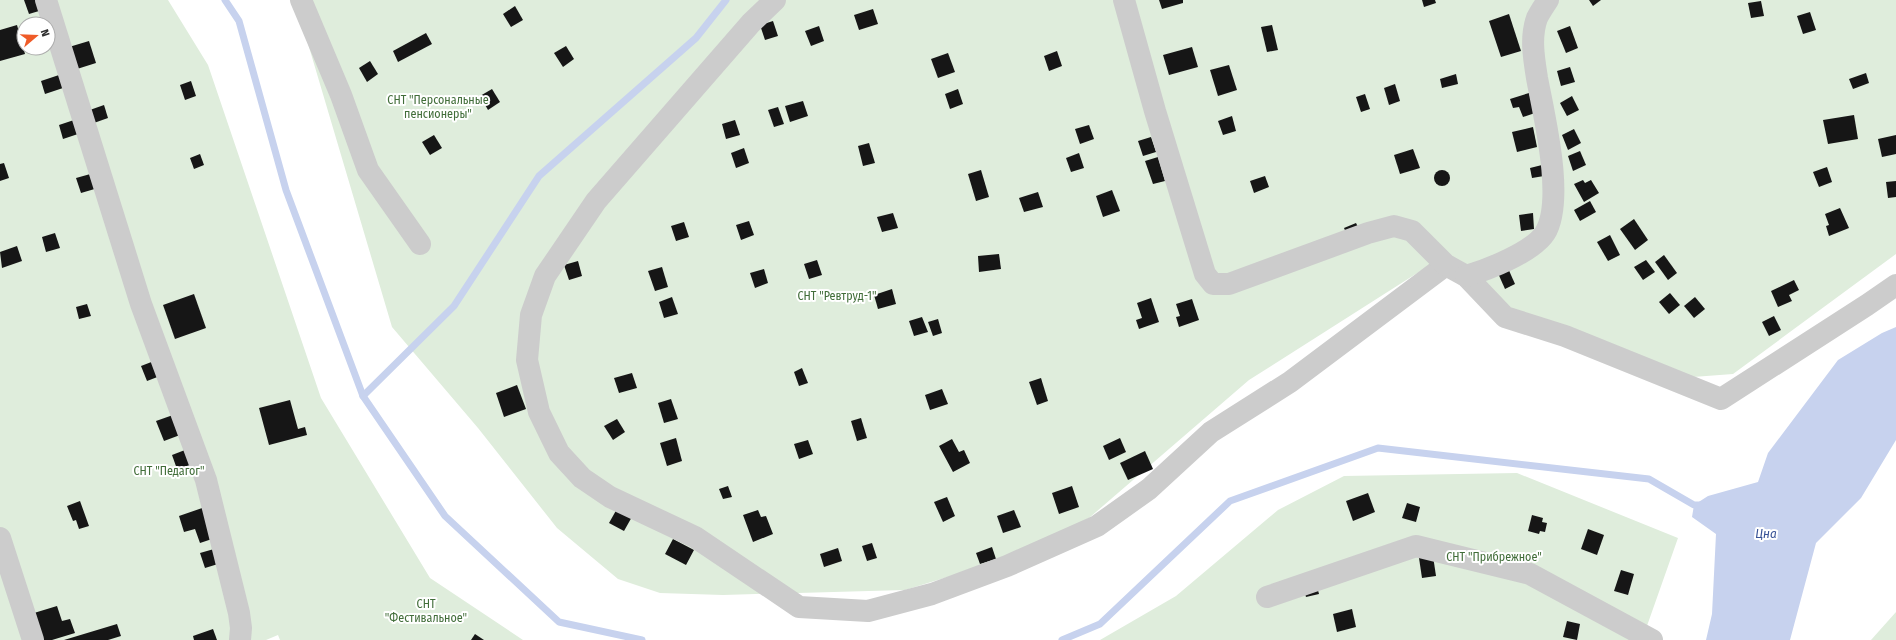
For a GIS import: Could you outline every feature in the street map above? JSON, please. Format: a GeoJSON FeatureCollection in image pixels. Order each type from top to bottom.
{"type":"FeatureCollection","features":[{"type":"Feature","properties":{"kind":"street"},"geometry":{"type":"LineString","coordinates":[[46,0],[141,304],[206,480],[239,613],[241,628],[240,640]]}},
{"type":"Feature","properties":{"kind":"street"},"geometry":{"type":"LineString","coordinates":[[301,0],[341,95],[368,170],[420,244]]}},
{"type":"Feature","properties":{"kind":"street"},"geometry":{"type":"LineString","coordinates":[[775,0],[751,22],[596,201],[545,276],[531,315],[527,360],[539,412],[559,452],[582,478],[610,497],[695,537],[799,607],[868,611],[932,594],[1006,566],[1097,526],[1149,489],[1211,432],[1290,382],[1446,265]]}},
{"type":"Feature","properties":{"kind":"street"},"geometry":{"type":"LineString","coordinates":[[1124,0],[1155,111],[1205,274],[1213,284],[1229,284],[1368,233],[1394,226],[1412,231],[1446,265],[1466,276],[1505,318],[1565,336],[1722,399],[1896,285]]}},
{"type":"Feature","properties":{"kind":"street"},"geometry":{"type":"LineString","coordinates":[[1466,276],[1494,267],[1538,242],[1545,233],[1549,222],[1553,200],[1552,170],[1532,48],[1537,19],[1548,0]]}},
{"type":"Feature","properties":{"kind":"street"},"geometry":{"type":"LineString","coordinates":[[0,538],[33,640]]}},
{"type":"Feature","properties":{"kind":"street"},"geometry":{"type":"LineString","coordinates":[[1267,597],[1416,546],[1530,574],[1652,640]]}},
{"type":"Feature","properties":{"kind":"green space","name":"СНТ \"Педагог\""},"geometry":{"type":"Polygon","coordinates":[[[0,0],[168,0],[208,65],[321,398],[430,578],[523,640],[280,640],[278,635],[266,640],[0,640],[0,0]]]}},
{"type":"Feature","properties":{"kind":"green space","name":"СНТ \"Ревтруд-1\""},"geometry":{"type":"Polygon","coordinates":[[[302,0],[1896,0],[1896,254],[1733,374],[1693,377],[1517,332],[1433,263],[1249,380],[1089,518],[1000,561],[905,590],[723,595],[660,593],[618,579],[557,528],[478,428],[392,327],[301,20],[302,0]]]}},
{"type":"Feature","properties":{"kind":"green space","name":"СНТ \"Прибрежное\""},"geometry":{"type":"Polygon","coordinates":[[[1517,473],[1678,538],[1642,640],[1100,640],[1176,596],[1278,510],[1344,476],[1517,473]]]}},
{"type":"Feature","properties":{"kind":"green space"},"geometry":{"type":"Polygon","coordinates":[[[1896,612],[1896,640],[1871,640],[1896,612]]]}},
{"type":"Feature","properties":{"kind":"water","name":"Цна"},"geometry":{"type":"Polygon","coordinates":[[[1896,327],[1896,440],[1861,498],[1816,543],[1790,640],[1706,640],[1712,614],[1716,534],[1692,517],[1694,505],[1708,496],[1758,482],[1768,453],[1838,360],[1882,333],[1896,327]]]}},
{"type":"Feature","properties":{"kind":"building"},"geometry":{"type":"Polygon","coordinates":[[[24,0],[36,0],[39,11],[29,14],[24,0]]]}},
{"type":"Feature","properties":{"kind":"building"},"geometry":{"type":"Polygon","coordinates":[[[1159,0],[1183,0],[1183,3],[1162,9],[1159,0]]]}},
{"type":"Feature","properties":{"kind":"building"},"geometry":{"type":"Polygon","coordinates":[[[1422,0],[1435,0],[1436,3],[1424,7],[1422,0]]]}},
{"type":"Feature","properties":{"kind":"building"},"geometry":{"type":"Polygon","coordinates":[[[1589,0],[1601,0],[1593,6],[1589,0]]]}},
{"type":"Feature","properties":{"kind":"building"},"geometry":{"type":"Polygon","coordinates":[[[1761,1],[1764,16],[1751,18],[1748,3],[1761,1]]]}},
{"type":"Feature","properties":{"kind":"building"},"geometry":{"type":"Polygon","coordinates":[[[515,6],[523,20],[511,27],[503,14],[515,6]]]}},
{"type":"Feature","properties":{"kind":"building"},"geometry":{"type":"Polygon","coordinates":[[[873,9],[878,24],[859,30],[854,15],[873,9]]]}},
{"type":"Feature","properties":{"kind":"building"},"geometry":{"type":"Polygon","coordinates":[[[1810,12],[1816,30],[1803,34],[1797,16],[1810,12]]]}},
{"type":"Feature","properties":{"kind":"building"},"geometry":{"type":"Polygon","coordinates":[[[1509,14],[1521,51],[1501,57],[1489,21],[1509,14]]]}},
{"type":"Feature","properties":{"kind":"building"},"geometry":{"type":"Polygon","coordinates":[[[773,21],[778,36],[765,40],[760,25],[773,21]]]}},
{"type":"Feature","properties":{"kind":"building"},"geometry":{"type":"Polygon","coordinates":[[[16,25],[16,56],[18,56],[0,61],[0,30],[16,25]]]}},
{"type":"Feature","properties":{"kind":"building"},"geometry":{"type":"Polygon","coordinates":[[[1272,25],[1278,50],[1267,52],[1261,27],[1272,25]]]}},
{"type":"Feature","properties":{"kind":"building"},"geometry":{"type":"Polygon","coordinates":[[[819,26],[824,41],[811,46],[805,31],[819,26]]]}},
{"type":"Feature","properties":{"kind":"building"},"geometry":{"type":"Polygon","coordinates":[[[1570,26],[1578,48],[1566,53],[1557,31],[1570,26]]]}},
{"type":"Feature","properties":{"kind":"building"},"geometry":{"type":"Polygon","coordinates":[[[426,33],[432,44],[398,62],[393,51],[426,33]]]}},
{"type":"Feature","properties":{"kind":"building"},"geometry":{"type":"Polygon","coordinates":[[[89,41],[96,63],[77,69],[69,47],[89,41]]]}},
{"type":"Feature","properties":{"kind":"building"},"geometry":{"type":"Polygon","coordinates":[[[566,46],[574,59],[563,67],[554,53],[566,46]]]}},
{"type":"Feature","properties":{"kind":"building"},"geometry":{"type":"Polygon","coordinates":[[[1192,47],[1198,67],[1169,75],[1163,55],[1192,47]]]}},
{"type":"Feature","properties":{"kind":"building"},"geometry":{"type":"Polygon","coordinates":[[[1057,51],[1062,66],[1049,71],[1044,56],[1057,51]]]}},
{"type":"Feature","properties":{"kind":"building"},"geometry":{"type":"Polygon","coordinates":[[[948,53],[955,72],[938,78],[931,59],[948,53]]]}},
{"type":"Feature","properties":{"kind":"building"},"geometry":{"type":"Polygon","coordinates":[[[370,61],[378,74],[367,82],[359,68],[370,61]]]}},
{"type":"Feature","properties":{"kind":"building"},"geometry":{"type":"Polygon","coordinates":[[[1229,65],[1237,90],[1218,96],[1210,70],[1229,65]]]}},
{"type":"Feature","properties":{"kind":"building"},"geometry":{"type":"Polygon","coordinates":[[[1570,67],[1575,82],[1561,86],[1557,71],[1570,67]]]}},
{"type":"Feature","properties":{"kind":"building"},"geometry":{"type":"Polygon","coordinates":[[[1866,73],[1869,83],[1853,89],[1849,79],[1866,73]]]}},
{"type":"Feature","properties":{"kind":"building"},"geometry":{"type":"Polygon","coordinates":[[[62,74],[66,87],[45,94],[41,81],[62,74]]]}},
{"type":"Feature","properties":{"kind":"building"},"geometry":{"type":"Polygon","coordinates":[[[1456,74],[1458,84],[1442,88],[1440,79],[1456,74]]]}},
{"type":"Feature","properties":{"kind":"building"},"geometry":{"type":"Polygon","coordinates":[[[191,81],[196,96],[185,100],[180,85],[191,81]]]}},
{"type":"Feature","properties":{"kind":"building"},"geometry":{"type":"Polygon","coordinates":[[[1395,84],[1400,101],[1389,105],[1384,88],[1395,84]]]}},
{"type":"Feature","properties":{"kind":"building"},"geometry":{"type":"Polygon","coordinates":[[[492,89],[500,102],[488,110],[480,96],[492,89]]]}},
{"type":"Feature","properties":{"kind":"building"},"geometry":{"type":"Polygon","coordinates":[[[958,89],[963,104],[950,109],[945,94],[958,89]]]}},
{"type":"Feature","properties":{"kind":"building"},"geometry":{"type":"Polygon","coordinates":[[[1529,93],[1535,113],[1523,117],[1519,107],[1513,108],[1510,99],[1529,93]]]}},
{"type":"Feature","properties":{"kind":"building"},"geometry":{"type":"Polygon","coordinates":[[[1365,94],[1370,109],[1361,112],[1356,97],[1365,94]]]}},
{"type":"Feature","properties":{"kind":"building"},"geometry":{"type":"Polygon","coordinates":[[[1572,96],[1579,110],[1567,116],[1560,103],[1572,96]]]}},
{"type":"Feature","properties":{"kind":"building"},"geometry":{"type":"Polygon","coordinates":[[[803,101],[808,116],[790,122],[785,106],[803,101]]]}},
{"type":"Feature","properties":{"kind":"building"},"geometry":{"type":"Polygon","coordinates":[[[104,105],[108,118],[91,124],[87,111],[104,105]]]}},
{"type":"Feature","properties":{"kind":"building"},"geometry":{"type":"Polygon","coordinates":[[[778,107],[784,124],[774,127],[768,110],[778,107]]]}},
{"type":"Feature","properties":{"kind":"building"},"geometry":{"type":"Polygon","coordinates":[[[1854,115],[1858,139],[1828,144],[1823,120],[1854,115]]]}},
{"type":"Feature","properties":{"kind":"building"},"geometry":{"type":"Polygon","coordinates":[[[1232,116],[1236,131],[1223,135],[1218,121],[1232,116]]]}},
{"type":"Feature","properties":{"kind":"building"},"geometry":{"type":"Polygon","coordinates":[[[77,119],[81,133],[63,139],[59,125],[77,119]]]}},
{"type":"Feature","properties":{"kind":"building"},"geometry":{"type":"Polygon","coordinates":[[[735,120],[740,135],[726,139],[722,124],[735,120]]]}},
{"type":"Feature","properties":{"kind":"building"},"geometry":{"type":"Polygon","coordinates":[[[1089,125],[1094,139],[1080,144],[1075,129],[1089,125]]]}},
{"type":"Feature","properties":{"kind":"building"},"geometry":{"type":"Polygon","coordinates":[[[1533,127],[1537,147],[1517,152],[1512,132],[1533,127]]]}},
{"type":"Feature","properties":{"kind":"building"},"geometry":{"type":"Polygon","coordinates":[[[1574,129],[1581,143],[1568,150],[1562,135],[1574,129]]]}},
{"type":"Feature","properties":{"kind":"building"},"geometry":{"type":"Polygon","coordinates":[[[434,135],[442,148],[430,155],[422,142],[434,135]]]}},
{"type":"Feature","properties":{"kind":"building"},"geometry":{"type":"Polygon","coordinates":[[[1896,135],[1896,154],[1882,157],[1878,139],[1896,135]]]}},
{"type":"Feature","properties":{"kind":"building"},"geometry":{"type":"Polygon","coordinates":[[[1151,137],[1156,152],[1143,156],[1138,141],[1151,137]]]}},
{"type":"Feature","properties":{"kind":"building"},"geometry":{"type":"Polygon","coordinates":[[[869,143],[875,163],[863,166],[858,146],[869,143]]]}},
{"type":"Feature","properties":{"kind":"building"},"geometry":{"type":"Polygon","coordinates":[[[744,148],[749,163],[736,168],[731,153],[744,148]]]}},
{"type":"Feature","properties":{"kind":"building"},"geometry":{"type":"Polygon","coordinates":[[[1413,149],[1420,168],[1400,174],[1394,155],[1413,149]]]}},
{"type":"Feature","properties":{"kind":"building"},"geometry":{"type":"Polygon","coordinates":[[[1580,151],[1586,165],[1573,171],[1568,156],[1580,151]]]}},
{"type":"Feature","properties":{"kind":"building"},"geometry":{"type":"Polygon","coordinates":[[[1079,153],[1084,168],[1071,172],[1066,158],[1079,153]]]}},
{"type":"Feature","properties":{"kind":"building"},"geometry":{"type":"Polygon","coordinates":[[[200,154],[204,165],[194,169],[190,158],[200,154]]]}},
{"type":"Feature","properties":{"kind":"building"},"geometry":{"type":"Polygon","coordinates":[[[1158,157],[1165,181],[1153,184],[1145,161],[1158,157]]]}},
{"type":"Feature","properties":{"kind":"building"},"geometry":{"type":"Polygon","coordinates":[[[4,163],[9,178],[0,181],[0,164],[4,163]]]}},
{"type":"Feature","properties":{"kind":"building"},"geometry":{"type":"Polygon","coordinates":[[[1542,165],[1544,176],[1532,178],[1530,168],[1542,165]]]}},
{"type":"Feature","properties":{"kind":"building"},"geometry":{"type":"Polygon","coordinates":[[[1827,167],[1832,182],[1819,187],[1813,172],[1827,167]]]}},
{"type":"Feature","properties":{"kind":"building"},"geometry":{"type":"Polygon","coordinates":[[[981,170],[989,197],[976,201],[968,174],[981,170]]]}},
{"type":"Feature","properties":{"kind":"building"},"geometry":{"type":"Polygon","coordinates":[[[1439,170],[1445,170],[1450,175],[1448,184],[1445,186],[1439,186],[1434,181],[1434,175],[1439,170]]]}},
{"type":"Feature","properties":{"kind":"building"},"geometry":{"type":"Polygon","coordinates":[[[94,173],[98,188],[81,193],[76,178],[94,173]]]}},
{"type":"Feature","properties":{"kind":"building"},"geometry":{"type":"Polygon","coordinates":[[[1265,176],[1269,187],[1254,193],[1250,181],[1265,176]]]}},
{"type":"Feature","properties":{"kind":"building"},"geometry":{"type":"Polygon","coordinates":[[[1583,180],[1585,183],[1591,180],[1599,193],[1584,202],[1574,184],[1583,180]]]}},
{"type":"Feature","properties":{"kind":"building"},"geometry":{"type":"Polygon","coordinates":[[[1896,181],[1896,197],[1888,198],[1886,182],[1896,181]]]}},
{"type":"Feature","properties":{"kind":"building"},"geometry":{"type":"Polygon","coordinates":[[[1112,190],[1120,211],[1103,217],[1096,196],[1112,190]]]}},
{"type":"Feature","properties":{"kind":"building"},"geometry":{"type":"Polygon","coordinates":[[[1038,192],[1043,207],[1024,212],[1019,198],[1038,192]]]}},
{"type":"Feature","properties":{"kind":"building"},"geometry":{"type":"Polygon","coordinates":[[[1590,201],[1596,212],[1580,221],[1574,210],[1590,201]]]}},
{"type":"Feature","properties":{"kind":"building"},"geometry":{"type":"Polygon","coordinates":[[[1840,208],[1849,228],[1829,236],[1826,226],[1829,225],[1825,214],[1840,208]]]}},
{"type":"Feature","properties":{"kind":"building"},"geometry":{"type":"Polygon","coordinates":[[[893,213],[898,228],[882,232],[877,217],[893,213]]]}},
{"type":"Feature","properties":{"kind":"building"},"geometry":{"type":"Polygon","coordinates":[[[1533,213],[1534,229],[1521,231],[1519,215],[1533,213]]]}},
{"type":"Feature","properties":{"kind":"building"},"geometry":{"type":"Polygon","coordinates":[[[1634,219],[1648,240],[1635,250],[1620,229],[1634,219]]]}},
{"type":"Feature","properties":{"kind":"building"},"geometry":{"type":"Polygon","coordinates":[[[749,221],[754,235],[741,240],[736,225],[749,221]]]}},
{"type":"Feature","properties":{"kind":"building"},"geometry":{"type":"Polygon","coordinates":[[[684,222],[689,237],[676,241],[671,226],[684,222]]]}},
{"type":"Feature","properties":{"kind":"building"},"geometry":{"type":"Polygon","coordinates":[[[1356,223],[1359,229],[1347,235],[1344,228],[1356,223]]]}},
{"type":"Feature","properties":{"kind":"building"},"geometry":{"type":"Polygon","coordinates":[[[55,233],[60,248],[46,252],[42,237],[55,233]]]}},
{"type":"Feature","properties":{"kind":"building"},"geometry":{"type":"Polygon","coordinates":[[[1610,235],[1620,255],[1608,261],[1597,242],[1610,235]]]}},
{"type":"Feature","properties":{"kind":"building"},"geometry":{"type":"Polygon","coordinates":[[[17,246],[22,261],[2,268],[0,252],[17,246]]]}},
{"type":"Feature","properties":{"kind":"building"},"geometry":{"type":"Polygon","coordinates":[[[999,254],[1001,269],[979,272],[978,256],[999,254]]]}},
{"type":"Feature","properties":{"kind":"building"},"geometry":{"type":"Polygon","coordinates":[[[1664,255],[1677,273],[1668,280],[1655,262],[1664,255]]]}},
{"type":"Feature","properties":{"kind":"building"},"geometry":{"type":"Polygon","coordinates":[[[817,260],[822,275],[809,279],[804,264],[817,260]]]}},
{"type":"Feature","properties":{"kind":"building"},"geometry":{"type":"Polygon","coordinates":[[[1646,260],[1655,272],[1643,280],[1634,267],[1646,260]]]}},
{"type":"Feature","properties":{"kind":"building"},"geometry":{"type":"Polygon","coordinates":[[[578,261],[582,276],[569,280],[564,265],[578,261]]]}},
{"type":"Feature","properties":{"kind":"building"},"geometry":{"type":"Polygon","coordinates":[[[1507,266],[1515,284],[1505,289],[1497,271],[1507,266]]]}},
{"type":"Feature","properties":{"kind":"building"},"geometry":{"type":"Polygon","coordinates":[[[662,267],[668,287],[655,291],[648,271],[662,267]]]}},
{"type":"Feature","properties":{"kind":"building"},"geometry":{"type":"Polygon","coordinates":[[[764,269],[768,283],[755,288],[750,273],[764,269]]]}},
{"type":"Feature","properties":{"kind":"building"},"geometry":{"type":"Polygon","coordinates":[[[1794,280],[1799,290],[1789,295],[1792,301],[1778,307],[1771,291],[1794,280]]]}},
{"type":"Feature","properties":{"kind":"building"},"geometry":{"type":"Polygon","coordinates":[[[892,289],[896,304],[878,309],[874,295],[892,289]]]}},
{"type":"Feature","properties":{"kind":"building"},"geometry":{"type":"Polygon","coordinates":[[[1670,293],[1680,305],[1669,314],[1659,302],[1670,293]]]}},
{"type":"Feature","properties":{"kind":"building"},"geometry":{"type":"Polygon","coordinates":[[[194,294],[206,328],[175,339],[163,305],[194,294]]]}},
{"type":"Feature","properties":{"kind":"building"},"geometry":{"type":"Polygon","coordinates":[[[672,297],[678,314],[664,318],[659,302],[672,297]]]}},
{"type":"Feature","properties":{"kind":"building"},"geometry":{"type":"Polygon","coordinates":[[[1695,297],[1705,309],[1694,318],[1684,306],[1695,297]]]}},
{"type":"Feature","properties":{"kind":"building"},"geometry":{"type":"Polygon","coordinates":[[[1151,298],[1159,322],[1139,329],[1136,320],[1142,318],[1137,303],[1151,298]]]}},
{"type":"Feature","properties":{"kind":"building"},"geometry":{"type":"Polygon","coordinates":[[[1192,299],[1199,320],[1179,327],[1176,317],[1180,316],[1176,304],[1192,299]]]}},
{"type":"Feature","properties":{"kind":"building"},"geometry":{"type":"Polygon","coordinates":[[[87,304],[91,316],[79,319],[76,307],[87,304]]]}},
{"type":"Feature","properties":{"kind":"building"},"geometry":{"type":"Polygon","coordinates":[[[1774,316],[1781,330],[1769,336],[1762,322],[1774,316]]]}},
{"type":"Feature","properties":{"kind":"building"},"geometry":{"type":"Polygon","coordinates":[[[922,317],[928,332],[914,336],[909,321],[922,317]]]}},
{"type":"Feature","properties":{"kind":"building"},"geometry":{"type":"Polygon","coordinates":[[[938,319],[942,333],[933,336],[928,322],[938,319]]]}},
{"type":"Feature","properties":{"kind":"building"},"geometry":{"type":"Polygon","coordinates":[[[154,361],[160,376],[147,381],[141,366],[154,361]]]}},
{"type":"Feature","properties":{"kind":"building"},"geometry":{"type":"Polygon","coordinates":[[[802,368],[808,383],[799,386],[794,372],[802,368]]]}},
{"type":"Feature","properties":{"kind":"building"},"geometry":{"type":"Polygon","coordinates":[[[632,373],[637,388],[619,393],[614,378],[632,373]]]}},
{"type":"Feature","properties":{"kind":"building"},"geometry":{"type":"Polygon","coordinates":[[[1041,378],[1048,401],[1037,405],[1029,382],[1041,378]]]}},
{"type":"Feature","properties":{"kind":"building"},"geometry":{"type":"Polygon","coordinates":[[[517,385],[526,409],[504,417],[496,393],[517,385]]]}},
{"type":"Feature","properties":{"kind":"building"},"geometry":{"type":"Polygon","coordinates":[[[942,389],[948,404],[930,410],[925,395],[942,389]]]}},
{"type":"Feature","properties":{"kind":"building"},"geometry":{"type":"Polygon","coordinates":[[[671,399],[678,419],[664,423],[658,403],[671,399]]]}},
{"type":"Feature","properties":{"kind":"building"},"geometry":{"type":"Polygon","coordinates":[[[290,400],[298,429],[305,427],[307,435],[269,445],[259,408],[290,400]]]}},
{"type":"Feature","properties":{"kind":"building"},"geometry":{"type":"Polygon","coordinates":[[[173,415],[180,435],[164,441],[156,421],[173,415]]]}},
{"type":"Feature","properties":{"kind":"building"},"geometry":{"type":"Polygon","coordinates":[[[861,418],[867,438],[857,441],[851,421],[861,418]]]}},
{"type":"Feature","properties":{"kind":"building"},"geometry":{"type":"Polygon","coordinates":[[[617,419],[625,432],[613,440],[604,426],[617,419]]]}},
{"type":"Feature","properties":{"kind":"building"},"geometry":{"type":"Polygon","coordinates":[[[676,438],[682,461],[667,466],[660,443],[676,438]]]}},
{"type":"Feature","properties":{"kind":"building"},"geometry":{"type":"Polygon","coordinates":[[[1120,438],[1126,452],[1109,460],[1103,446],[1120,438]]]}},
{"type":"Feature","properties":{"kind":"building"},"geometry":{"type":"Polygon","coordinates":[[[952,439],[959,452],[964,450],[970,463],[953,472],[939,446],[952,439]]]}},
{"type":"Feature","properties":{"kind":"building"},"geometry":{"type":"Polygon","coordinates":[[[808,440],[813,454],[799,459],[794,444],[808,440]]]}},
{"type":"Feature","properties":{"kind":"building"},"geometry":{"type":"Polygon","coordinates":[[[185,450],[190,465],[177,469],[172,455],[185,450]]]}},
{"type":"Feature","properties":{"kind":"building"},"geometry":{"type":"Polygon","coordinates":[[[1145,451],[1153,469],[1128,480],[1120,463],[1145,451]]]}},
{"type":"Feature","properties":{"kind":"building"},"geometry":{"type":"Polygon","coordinates":[[[728,486],[732,497],[723,499],[719,489],[728,486]]]}},
{"type":"Feature","properties":{"kind":"building"},"geometry":{"type":"Polygon","coordinates":[[[1072,486],[1079,507],[1059,514],[1052,493],[1072,486]]]}},
{"type":"Feature","properties":{"kind":"building"},"geometry":{"type":"Polygon","coordinates":[[[1368,493],[1375,512],[1353,521],[1346,501],[1368,493]]]}},
{"type":"Feature","properties":{"kind":"building"},"geometry":{"type":"Polygon","coordinates":[[[947,497],[955,516],[943,522],[934,502],[947,497]]]}},
{"type":"Feature","properties":{"kind":"building"},"geometry":{"type":"Polygon","coordinates":[[[80,501],[89,526],[79,529],[76,520],[73,521],[67,506],[80,501]]]}},
{"type":"Feature","properties":{"kind":"building"},"geometry":{"type":"Polygon","coordinates":[[[1407,503],[1420,507],[1416,522],[1402,518],[1407,503]]]}},
{"type":"Feature","properties":{"kind":"building"},"geometry":{"type":"Polygon","coordinates":[[[208,506],[218,537],[200,543],[195,529],[184,532],[179,516],[208,506]]]}},
{"type":"Feature","properties":{"kind":"building"},"geometry":{"type":"Polygon","coordinates":[[[618,507],[633,515],[624,531],[609,523],[618,507]]]}},
{"type":"Feature","properties":{"kind":"building"},"geometry":{"type":"Polygon","coordinates":[[[758,510],[761,517],[766,516],[773,534],[753,542],[743,515],[758,510]]]}},
{"type":"Feature","properties":{"kind":"building"},"geometry":{"type":"Polygon","coordinates":[[[1014,510],[1021,527],[1003,533],[997,516],[1014,510]]]}},
{"type":"Feature","properties":{"kind":"building"},"geometry":{"type":"Polygon","coordinates":[[[1532,515],[1543,518],[1542,522],[1547,523],[1545,532],[1540,531],[1539,534],[1528,531],[1532,515]]]}},
{"type":"Feature","properties":{"kind":"building"},"geometry":{"type":"Polygon","coordinates":[[[1588,529],[1604,535],[1597,555],[1581,549],[1588,529]]]}},
{"type":"Feature","properties":{"kind":"building"},"geometry":{"type":"Polygon","coordinates":[[[673,539],[694,550],[686,565],[665,554],[673,539]]]}},
{"type":"Feature","properties":{"kind":"building"},"geometry":{"type":"Polygon","coordinates":[[[872,543],[877,558],[867,561],[862,546],[872,543]]]}},
{"type":"Feature","properties":{"kind":"building"},"geometry":{"type":"Polygon","coordinates":[[[992,547],[996,559],[980,564],[976,553],[992,547]]]}},
{"type":"Feature","properties":{"kind":"building"},"geometry":{"type":"Polygon","coordinates":[[[838,548],[842,561],[824,567],[820,554],[838,548]]]}},
{"type":"Feature","properties":{"kind":"building"},"geometry":{"type":"Polygon","coordinates":[[[214,549],[218,564],[205,568],[200,553],[214,549]]]}},
{"type":"Feature","properties":{"kind":"building"},"geometry":{"type":"Polygon","coordinates":[[[1433,556],[1436,576],[1422,578],[1419,558],[1433,556]]]}},
{"type":"Feature","properties":{"kind":"building"},"geometry":{"type":"Polygon","coordinates":[[[1621,570],[1634,574],[1628,595],[1614,591],[1621,570]]]}},
{"type":"Feature","properties":{"kind":"building"},"geometry":{"type":"Polygon","coordinates":[[[1315,579],[1319,594],[1306,597],[1302,583],[1315,579]]]}},
{"type":"Feature","properties":{"kind":"building"},"geometry":{"type":"Polygon","coordinates":[[[57,606],[62,621],[70,619],[75,633],[52,640],[43,640],[34,613],[57,606]]]}},
{"type":"Feature","properties":{"kind":"building"},"geometry":{"type":"Polygon","coordinates":[[[1352,609],[1356,627],[1337,632],[1333,614],[1352,609]]]}},
{"type":"Feature","properties":{"kind":"building"},"geometry":{"type":"Polygon","coordinates":[[[1567,621],[1580,624],[1577,640],[1563,637],[1567,621]]]}},
{"type":"Feature","properties":{"kind":"building"},"geometry":{"type":"Polygon","coordinates":[[[117,624],[121,636],[108,640],[64,640],[117,624]]]}},
{"type":"Feature","properties":{"kind":"building"},"geometry":{"type":"Polygon","coordinates":[[[213,629],[217,640],[194,640],[193,636],[213,629]]]}},
{"type":"Feature","properties":{"kind":"building"},"geometry":{"type":"Polygon","coordinates":[[[475,634],[484,640],[471,640],[475,634]]]}},
{"type":"Feature","properties":{"kind":"waterway"},"geometry":{"type":"LineString","coordinates":[[225,0],[239,21],[286,190],[363,396],[445,516],[559,622],[642,640]]}},
{"type":"Feature","properties":{"kind":"waterway"},"geometry":{"type":"LineString","coordinates":[[363,396],[454,306],[539,176],[696,38],[726,0]]}},
{"type":"Feature","properties":{"kind":"waterway"},"geometry":{"type":"LineString","coordinates":[[1062,640],[1100,624],[1230,501],[1378,448],[1649,479],[1694,505],[1703,505]]}},
{"type":"Feature","properties":{"kind":"park label","name":"СНТ \"Персональные пенсионеры\""},"geometry":{"type":"Point","coordinates":[438,107]}},
{"type":"Feature","properties":{"kind":"park label","name":"СНТ \"Фестивальное\""},"geometry":{"type":"Point","coordinates":[426,611]}}]}
